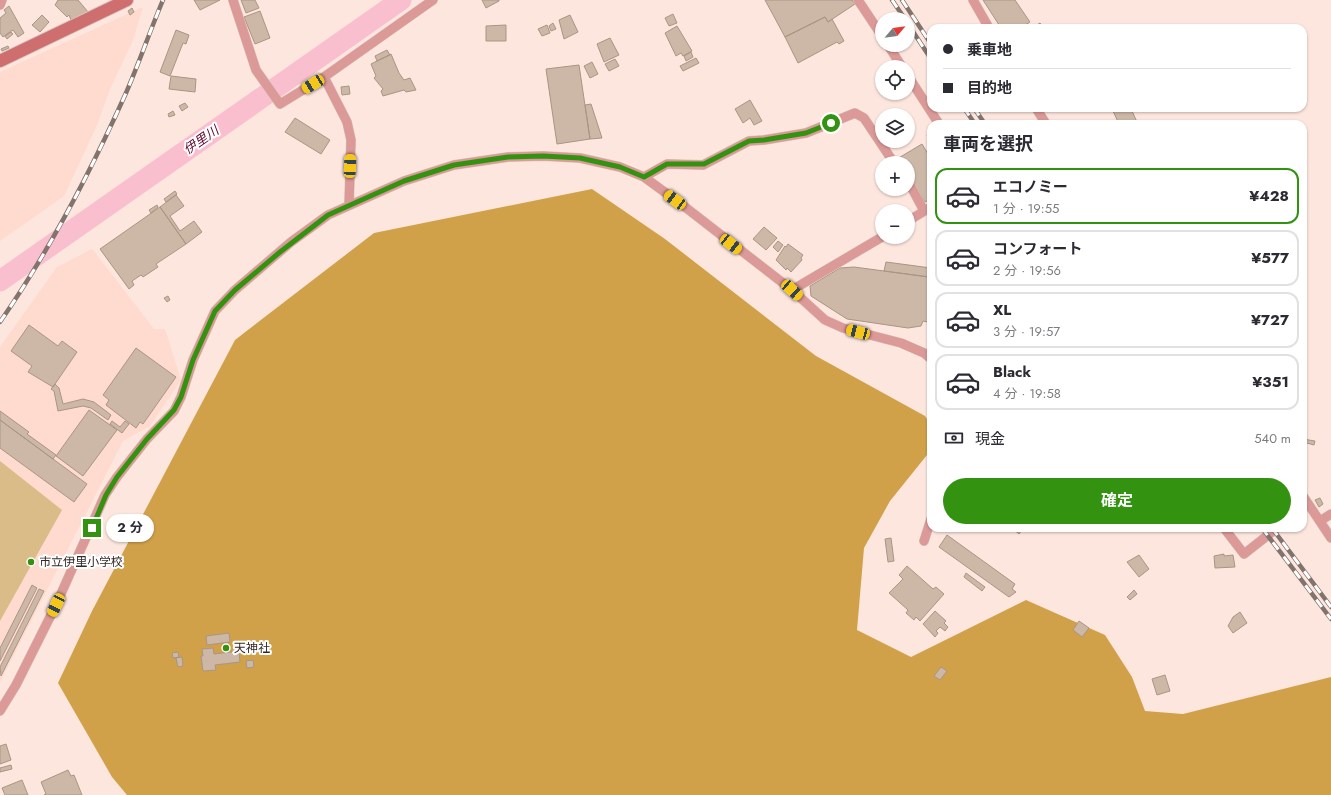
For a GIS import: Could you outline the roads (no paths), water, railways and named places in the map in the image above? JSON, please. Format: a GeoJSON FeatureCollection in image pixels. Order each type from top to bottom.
{"type":"FeatureCollection","features":[{"type":"Feature","properties":{"kind":"main road"},"geometry":{"type":"LineString","coordinates":[[0,61],[127,0]]}},
{"type":"Feature","properties":{"kind":"street"},"geometry":{"type":"LineString","coordinates":[[0,5],[2,0]]}},
{"type":"Feature","properties":{"kind":"street"},"geometry":{"type":"LineString","coordinates":[[233,0],[256,70],[280,104],[324,77],[433,0]]}},
{"type":"Feature","properties":{"kind":"street"},"geometry":{"type":"LineString","coordinates":[[858,0],[875,26]]}},
{"type":"Feature","properties":{"kind":"street"},"geometry":{"type":"LineString","coordinates":[[973,0],[987,24]]}},
{"type":"Feature","properties":{"kind":"street"},"geometry":{"type":"LineString","coordinates":[[324,77],[347,122],[351,140],[349,205]]}},
{"type":"Feature","properties":{"kind":"street"},"geometry":{"type":"LineString","coordinates":[[915,87],[927,105]]}},
{"type":"Feature","properties":{"kind":"street"},"geometry":{"type":"LineString","coordinates":[[644,177],[667,164],[704,164],[749,141],[806,133],[855,113],[864,118],[889,156]]}},
{"type":"Feature","properties":{"kind":"street"},"geometry":{"type":"LineString","coordinates":[[0,711],[16,685],[56,605],[106,495],[117,477],[147,439],[174,410],[181,397],[193,360],[215,311],[235,290],[291,242],[328,215],[404,181],[454,165],[508,157],[543,156],[580,158],[620,167],[644,177],[792,290],[825,320],[843,328],[901,343],[927,356]]}},
{"type":"Feature","properties":{"kind":"street"},"geometry":{"type":"LineString","coordinates":[[915,191],[927,208]]}},
{"type":"Feature","properties":{"kind":"street"},"geometry":{"type":"LineString","coordinates":[[915,217],[927,210]]}},
{"type":"Feature","properties":{"kind":"street"},"geometry":{"type":"LineString","coordinates":[[792,290],[875,241]]}},
{"type":"Feature","properties":{"kind":"street"},"geometry":{"type":"LineString","coordinates":[[1307,506],[1320,521],[1331,538]]}},
{"type":"Feature","properties":{"kind":"street"},"geometry":{"type":"LineString","coordinates":[[1320,521],[1331,514]]}},
{"type":"Feature","properties":{"kind":"street"},"geometry":{"type":"LineString","coordinates":[[924,541],[927,532]]}},
{"type":"Feature","properties":{"kind":"street"},"geometry":{"type":"LineString","coordinates":[[1227,532],[1244,554],[1272,532]]}},
{"type":"Feature","properties":{"kind":"waterway","name":"伊里川"},"geometry":{"type":"LineString","coordinates":[[0,281],[401,0]]}},
{"type":"Feature","properties":{"kind":"railway"},"geometry":{"type":"LineString","coordinates":[[0,322],[36,267],[83,182],[126,93],[163,0]]}},
{"type":"Feature","properties":{"kind":"railway"},"geometry":{"type":"LineString","coordinates":[[892,0],[900,12]]}},
{"type":"Feature","properties":{"kind":"railway"},"geometry":{"type":"LineString","coordinates":[[902,0],[927,38]]}},
{"type":"Feature","properties":{"kind":"railway"},"geometry":{"type":"LineString","coordinates":[[915,35],[927,53]]}},
{"type":"Feature","properties":{"kind":"railway"},"geometry":{"type":"LineString","coordinates":[[967,112],[972,120]]}},
{"type":"Feature","properties":{"kind":"railway"},"geometry":{"type":"LineString","coordinates":[[977,112],[982,120]]}},
{"type":"Feature","properties":{"kind":"railway"},"geometry":{"type":"LineString","coordinates":[[1265,532],[1331,619]]}},
{"type":"Feature","properties":{"kind":"railway"},"geometry":{"type":"LineString","coordinates":[[1275,532],[1331,607]]}},
{"type":"Feature","properties":{"kind":"place","name":"市立伊里小学校"},"geometry":{"type":"Point","coordinates":[31,562]}},
{"type":"Feature","properties":{"kind":"place","name":"天神社"},"geometry":{"type":"Point","coordinates":[226,648]}}]}
